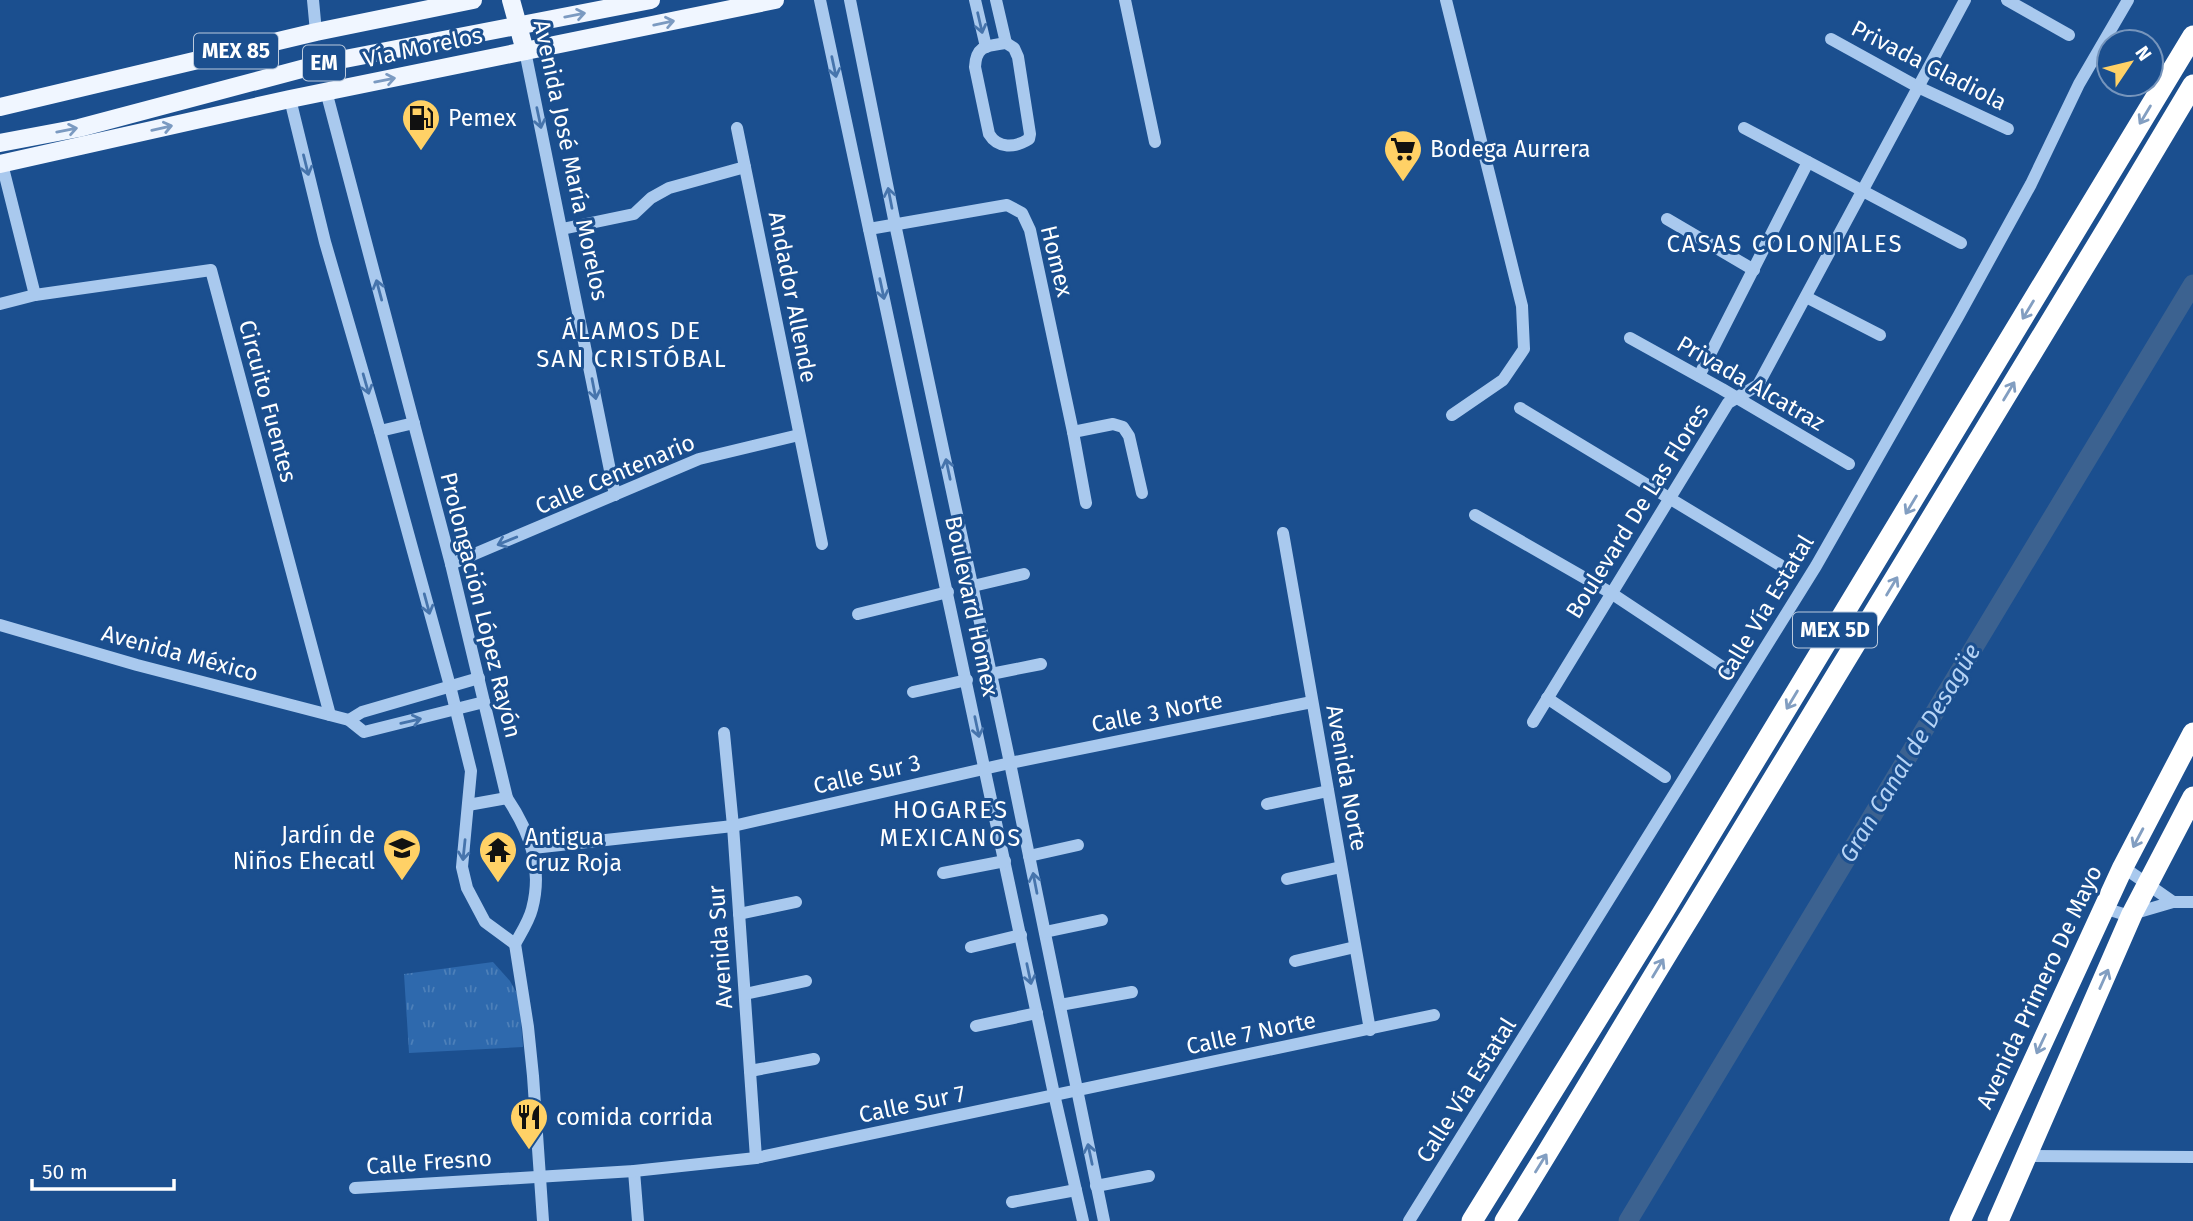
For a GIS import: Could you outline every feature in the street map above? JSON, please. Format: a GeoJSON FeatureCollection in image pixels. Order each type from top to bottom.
{"type":"FeatureCollection","features":[{"type":"Feature","properties":{"kind":"highway","name":"MEX 5D"},"geometry":{"type":"LineString","coordinates":[[1472,1221],[1684,878],[2193,36]]}},
{"type":"Feature","properties":{"kind":"highway","name":"MEX 5D"},"geometry":{"type":"LineString","coordinates":[[1505,1221],[1950,491],[2193,85]]}},
{"type":"Feature","properties":{"kind":"highway","name":"Avenida Primero De Mayo"},"geometry":{"type":"LineString","coordinates":[[1960,1221],[2123,866],[2193,733]]}},
{"type":"Feature","properties":{"kind":"highway"},"geometry":{"type":"LineString","coordinates":[[1998,1221],[2132,914],[2193,797]]}},
{"type":"Feature","properties":{"kind":"main road","name":"Vía Morelos"},"geometry":{"type":"LineString","coordinates":[[0,107],[316,32],[473,0]]}},
{"type":"Feature","properties":{"kind":"main road","name":"Avenida José María Morelos"},"geometry":{"type":"LineString","coordinates":[[511,0],[525,51]]}},
{"type":"Feature","properties":{"kind":"main road","name":"EM"},"geometry":{"type":"LineString","coordinates":[[0,143],[79,128],[324,63],[651,0]]}},
{"type":"Feature","properties":{"kind":"main road","name":"Vía Morelos"},"geometry":{"type":"LineString","coordinates":[[1,164],[290,99],[775,0]]}},
{"type":"Feature","properties":{"kind":"street"},"geometry":{"type":"LineString","coordinates":[[313,0],[316,32]]}},
{"type":"Feature","properties":{"kind":"street","name":"Boulevard Homex"},"geometry":{"type":"LineString","coordinates":[[820,0],[1083,1221]]}},
{"type":"Feature","properties":{"kind":"street","name":"Boulevard Homex"},"geometry":{"type":"LineString","coordinates":[[850,0],[1104,1221]]}},
{"type":"Feature","properties":{"kind":"street"},"geometry":{"type":"LineString","coordinates":[[975,0],[986,47]]}},
{"type":"Feature","properties":{"kind":"street"},"geometry":{"type":"LineString","coordinates":[[996,0],[1006,43]]}},
{"type":"Feature","properties":{"kind":"street"},"geometry":{"type":"LineString","coordinates":[[1125,0],[1155,142]]}},
{"type":"Feature","properties":{"kind":"street"},"geometry":{"type":"LineString","coordinates":[[1446,0],[1522,306],[1524,349],[1503,380],[1452,415]]}},
{"type":"Feature","properties":{"kind":"street","name":"Boulevard De Las Flores"},"geometry":{"type":"LineString","coordinates":[[1533,722],[1728,403],[1758,385],[1965,0]]}},
{"type":"Feature","properties":{"kind":"street"},"geometry":{"type":"LineString","coordinates":[[2007,0],[2069,35]]}},
{"type":"Feature","properties":{"kind":"street","name":"Calle Vía Estatal"},"geometry":{"type":"LineString","coordinates":[[1409,1221],[1816,566],[1959,315],[2031,184],[2079,84],[2128,0]]}},
{"type":"Feature","properties":{"kind":"street","name":"Privada Gladiola"},"geometry":{"type":"LineString","coordinates":[[1831,38],[2008,130]]}},
{"type":"Feature","properties":{"kind":"street"},"geometry":{"type":"LineString","coordinates":[[1006,43],[1014,48],[1018,57],[1030,128],[1029,139],[1022,143],[1002,145],[994,141],[989,134],[975,67],[978,54],[986,47],[1006,43]]}},
{"type":"Feature","properties":{"kind":"street","name":"Avenida José María Morelos"},"geometry":{"type":"LineString","coordinates":[[525,51],[615,495]]}},
{"type":"Feature","properties":{"kind":"street","name":"Prolongación López Rayón"},"geometry":{"type":"LineString","coordinates":[[326,92],[414,423],[507,798],[520,817],[533,848],[536,877],[532,910],[515,944]]}},
{"type":"Feature","properties":{"kind":"street"},"geometry":{"type":"LineString","coordinates":[[290,99],[325,242],[380,431],[471,771],[462,867],[467,888],[485,922],[515,944],[531,1052],[542,1221]]}},
{"type":"Feature","properties":{"kind":"street","name":"Andador Allende"},"geometry":{"type":"LineString","coordinates":[[737,128],[822,544]]}},
{"type":"Feature","properties":{"kind":"street"},"geometry":{"type":"LineString","coordinates":[[1744,128],[1961,243]]}},
{"type":"Feature","properties":{"kind":"street"},"geometry":{"type":"LineString","coordinates":[[1699,376],[1808,162]]}},
{"type":"Feature","properties":{"kind":"street"},"geometry":{"type":"LineString","coordinates":[[0,304],[35,295],[1,164]]}},
{"type":"Feature","properties":{"kind":"street"},"geometry":{"type":"LineString","coordinates":[[562,229],[634,214],[651,198],[669,188],[745,167]]}},
{"type":"Feature","properties":{"kind":"street","name":"Homex"},"geometry":{"type":"LineString","coordinates":[[869,229],[1007,205],[1022,213],[1030,230],[1086,503]]}},
{"type":"Feature","properties":{"kind":"street"},"geometry":{"type":"LineString","coordinates":[[1667,219],[1754,270]]}},
{"type":"Feature","properties":{"kind":"street","name":"Circuito Fuentes"},"geometry":{"type":"LineString","coordinates":[[35,295],[211,270],[330,715]]}},
{"type":"Feature","properties":{"kind":"street"},"geometry":{"type":"LineString","coordinates":[[1805,297],[1880,335]]}},
{"type":"Feature","properties":{"kind":"street","name":"Privada Alcatraz"},"geometry":{"type":"LineString","coordinates":[[1630,338],[1849,464]]}},
{"type":"Feature","properties":{"kind":"street"},"geometry":{"type":"LineString","coordinates":[[1520,408],[1780,565]]}},
{"type":"Feature","properties":{"kind":"street"},"geometry":{"type":"LineString","coordinates":[[380,431],[414,423]]}},
{"type":"Feature","properties":{"kind":"street"},"geometry":{"type":"LineString","coordinates":[[1073,432],[1113,424],[1123,427],[1129,436],[1142,493]]}},
{"type":"Feature","properties":{"kind":"street"},"geometry":{"type":"LineString","coordinates":[[915,439],[940,433]]}},
{"type":"Feature","properties":{"kind":"street","name":"Calle Centenario"},"geometry":{"type":"LineString","coordinates":[[450,564],[699,459],[799,435]]}},
{"type":"Feature","properties":{"kind":"street"},"geometry":{"type":"LineString","coordinates":[[1475,515],[1611,593],[1727,670]]}},
{"type":"Feature","properties":{"kind":"street","name":"Avenida Norte"},"geometry":{"type":"LineString","coordinates":[[1283,533],[1370,1030]]}},
{"type":"Feature","properties":{"kind":"street"},"geometry":{"type":"LineString","coordinates":[[973,586],[1024,574]]}},
{"type":"Feature","properties":{"kind":"street"},"geometry":{"type":"LineString","coordinates":[[858,614],[948,592]]}},
{"type":"Feature","properties":{"kind":"street","name":"Avenida México"},"geometry":{"type":"LineString","coordinates":[[0,625],[137,665],[349,720],[364,732],[484,702]]}},
{"type":"Feature","properties":{"kind":"street"},"geometry":{"type":"LineString","coordinates":[[991,674],[1041,664]]}},
{"type":"Feature","properties":{"kind":"street"},"geometry":{"type":"LineString","coordinates":[[349,720],[362,712],[479,678]]}},
{"type":"Feature","properties":{"kind":"street"},"geometry":{"type":"LineString","coordinates":[[913,692],[967,680]]}},
{"type":"Feature","properties":{"kind":"street"},"geometry":{"type":"LineString","coordinates":[[1547,698],[1665,777]]}},
{"type":"Feature","properties":{"kind":"street","name":"Calle 3 Norte"},"geometry":{"type":"LineString","coordinates":[[1010,763],[1312,702]]}},
{"type":"Feature","properties":{"kind":"street","name":"Avenida Sur"},"geometry":{"type":"LineString","coordinates":[[724,733],[756,1158]]}},
{"type":"Feature","properties":{"kind":"street","name":"Calle Sur 3"},"geometry":{"type":"LineString","coordinates":[[533,848],[733,826],[1010,763]]}},
{"type":"Feature","properties":{"kind":"street"},"geometry":{"type":"LineString","coordinates":[[1267,804],[1328,791]]}},
{"type":"Feature","properties":{"kind":"street"},"geometry":{"type":"LineString","coordinates":[[468,805],[507,798]]}},
{"type":"Feature","properties":{"kind":"street"},"geometry":{"type":"LineString","coordinates":[[1029,856],[1078,845]]}},
{"type":"Feature","properties":{"kind":"street"},"geometry":{"type":"LineString","coordinates":[[943,873],[1005,861]]}},
{"type":"Feature","properties":{"kind":"street"},"geometry":{"type":"LineString","coordinates":[[2123,866],[2173,902]]}},
{"type":"Feature","properties":{"kind":"street"},"geometry":{"type":"LineString","coordinates":[[1287,879],[1341,867]]}},
{"type":"Feature","properties":{"kind":"street"},"geometry":{"type":"LineString","coordinates":[[739,914],[796,902]]}},
{"type":"Feature","properties":{"kind":"street"},"geometry":{"type":"LineString","coordinates":[[2104,908],[2132,914],[2173,902],[2193,902]]}},
{"type":"Feature","properties":{"kind":"street"},"geometry":{"type":"LineString","coordinates":[[1045,932],[1102,920]]}},
{"type":"Feature","properties":{"kind":"street"},"geometry":{"type":"LineString","coordinates":[[971,947],[1021,936]]}},
{"type":"Feature","properties":{"kind":"street"},"geometry":{"type":"LineString","coordinates":[[1296,961],[1355,947]]}},
{"type":"Feature","properties":{"kind":"street"},"geometry":{"type":"LineString","coordinates":[[745,994],[806,981]]}},
{"type":"Feature","properties":{"kind":"street"},"geometry":{"type":"LineString","coordinates":[[1059,1005],[1132,992]]}},
{"type":"Feature","properties":{"kind":"street"},"geometry":{"type":"LineString","coordinates":[[976,1026],[1037,1013]]}},
{"type":"Feature","properties":{"kind":"street","name":"Calle 7 Norte"},"geometry":{"type":"LineString","coordinates":[[1077,1090],[1434,1015]]}},
{"type":"Feature","properties":{"kind":"street"},"geometry":{"type":"LineString","coordinates":[[750,1071],[814,1059]]}},
{"type":"Feature","properties":{"kind":"street","name":"Calle Sur 7"},"geometry":{"type":"LineString","coordinates":[[756,1158],[1077,1090]]}},
{"type":"Feature","properties":{"kind":"street"},"geometry":{"type":"LineString","coordinates":[[2026,1156],[2193,1157]]}},
{"type":"Feature","properties":{"kind":"street","name":"Calle Fresno"},"geometry":{"type":"LineString","coordinates":[[355,1188],[634,1171],[756,1158]]}},
{"type":"Feature","properties":{"kind":"street"},"geometry":{"type":"LineString","coordinates":[[634,1171],[638,1221]]}},
{"type":"Feature","properties":{"kind":"street"},"geometry":{"type":"LineString","coordinates":[[1096,1186],[1149,1176]]}},
{"type":"Feature","properties":{"kind":"street"},"geometry":{"type":"LineString","coordinates":[[1012,1202],[1076,1190]]}},
{"type":"Feature","properties":{"kind":"green space"},"geometry":{"type":"Polygon","coordinates":[[[493,962],[510,981],[519,997],[523,1047],[409,1053],[404,974],[493,962]]]}},
{"type":"Feature","properties":{"kind":"waterway","name":"Gran Canal de Desagüe"},"geometry":{"type":"LineString","coordinates":[[1628,1221],[2193,284]]}},
{"type":"Feature","properties":{"kind":"place","name":"Pemex"},"geometry":{"type":"Point","coordinates":[421,152]}},
{"type":"Feature","properties":{"kind":"place","name":"Bodega Aurrera"},"geometry":{"type":"Point","coordinates":[1403,183]}},
{"type":"Feature","properties":{"kind":"place","name":"Jardín de Niños Ehecatl"},"geometry":{"type":"Point","coordinates":[402,882]}},
{"type":"Feature","properties":{"kind":"place","name":"Antigua Cruz Roja"},"geometry":{"type":"Point","coordinates":[498,884]}},
{"type":"Feature","properties":{"kind":"place","name":"comida corrida"},"geometry":{"type":"Point","coordinates":[529,1151]}},
{"type":"Feature","properties":{"kind":"district","name":"CASAS COLONIALES"},"geometry":{"type":"Point","coordinates":[1785,244]}},
{"type":"Feature","properties":{"kind":"district","name":"ÁLAMOS DE SAN CRISTÓBAL"},"geometry":{"type":"Point","coordinates":[632,345]}},
{"type":"Feature","properties":{"kind":"district","name":"HOGARES MEXICANOS"},"geometry":{"type":"Point","coordinates":[951,824]}}]}
